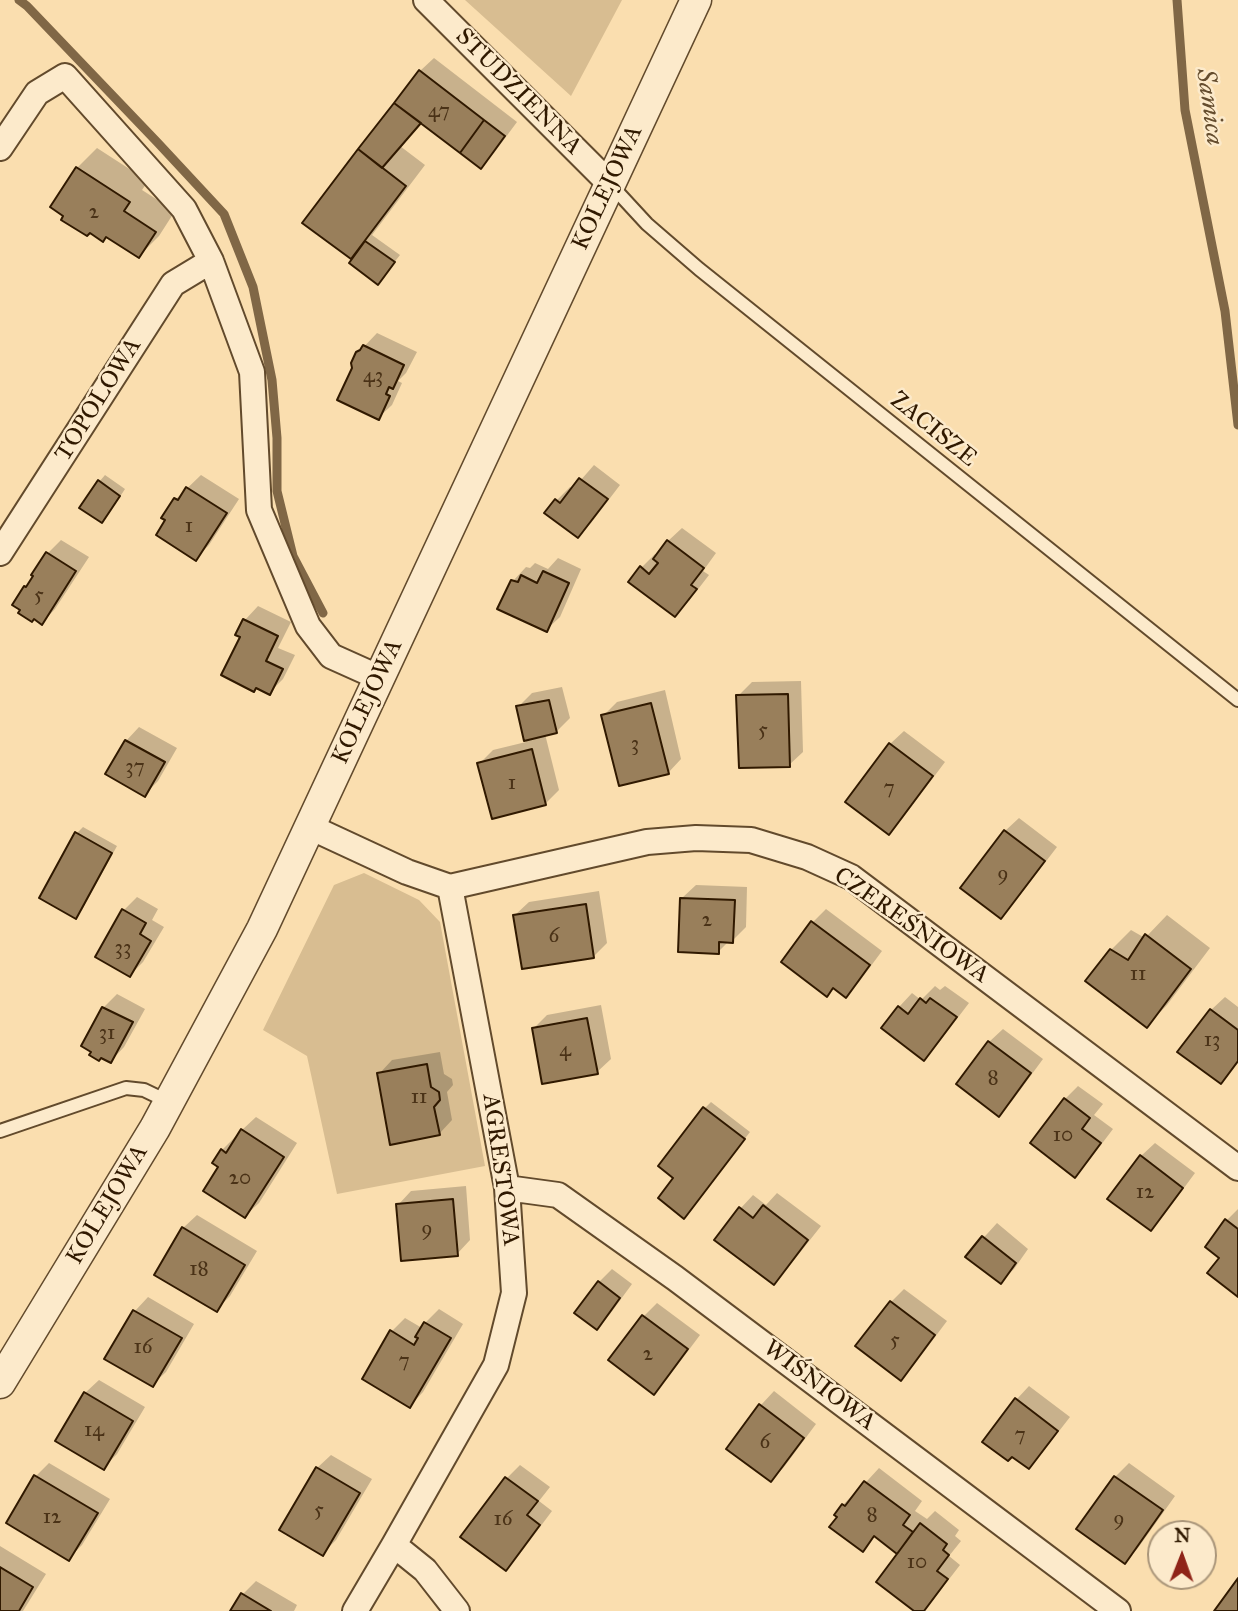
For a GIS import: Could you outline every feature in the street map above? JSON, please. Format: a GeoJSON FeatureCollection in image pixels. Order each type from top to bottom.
{"type":"FeatureCollection","features":[{"type":"Feature","properties":{"kind":"street","name":"STUDZIENNA"},"geometry":{"type":"LineString","coordinates":[[426,0],[610,184]]}},
{"type":"Feature","properties":{"kind":"street","name":"KOLEJOWA"},"geometry":{"type":"LineString","coordinates":[[0,1383],[155,1128],[262,929],[696,0]]}},
{"type":"Feature","properties":{"kind":"street"},"geometry":{"type":"LineString","coordinates":[[0,148],[37,93],[65,76],[184,209],[211,261],[252,372],[259,510],[308,626],[331,656],[380,678]]}},
{"type":"Feature","properties":{"kind":"street","name":"TOPOLOWA"},"geometry":{"type":"LineString","coordinates":[[0,553],[173,284],[211,261]]}},
{"type":"Feature","properties":{"kind":"street"},"geometry":{"type":"LineString","coordinates":[[310,827],[407,872],[450,887]]}},
{"type":"Feature","properties":{"kind":"street","name":"CZEREŚNIOWA"},"geometry":{"type":"LineString","coordinates":[[450,887],[647,842],[696,838],[751,840],[807,857],[851,877],[1238,1168]]}},
{"type":"Feature","properties":{"kind":"street","name":"AGRESTOWA"},"geometry":{"type":"LineString","coordinates":[[355,1611],[496,1365],[514,1293],[507,1188],[450,887]]}},
{"type":"Feature","properties":{"kind":"street","name":"WIŚNIOWA"},"geometry":{"type":"LineString","coordinates":[[507,1188],[558,1195],[675,1278],[1118,1611]]}},
{"type":"Feature","properties":{"kind":"street"},"geometry":{"type":"LineString","coordinates":[[394,1545],[425,1570],[457,1611]]}},
{"type":"Feature","properties":{"kind":"lane","name":"ZACISZE"},"geometry":{"type":"LineString","coordinates":[[610,184],[647,224],[699,269],[1238,700]]}},
{"type":"Feature","properties":{"kind":"lane"},"geometry":{"type":"LineString","coordinates":[[0,1131],[126,1088],[144,1090],[169,1102]]}},
{"type":"Feature","properties":{"kind":"shaded area"},"geometry":{"type":"Polygon","coordinates":[[[465,0],[622,0],[571,96],[465,0]]]}},
{"type":"Feature","properties":{"kind":"shaded area"},"geometry":{"type":"Polygon","coordinates":[[[364,873],[419,900],[440,922],[485,1166],[337,1194],[307,1056],[263,1030],[334,885],[364,873]]]}},
{"type":"Feature","properties":{"kind":"building"},"geometry":{"type":"Polygon","coordinates":[[[419,70],[484,120],[460,153],[394,103],[419,70]]]}},
{"type":"Feature","properties":{"kind":"building"},"geometry":{"type":"Polygon","coordinates":[[[394,103],[421,123],[382,168],[358,149],[394,103]]]}},
{"type":"Feature","properties":{"kind":"building"},"geometry":{"type":"Polygon","coordinates":[[[484,120],[505,136],[481,169],[460,153],[484,120]]]}},
{"type":"Feature","properties":{"kind":"building"},"geometry":{"type":"Polygon","coordinates":[[[358,149],[406,186],[351,259],[302,223],[358,149]]]}},
{"type":"Feature","properties":{"kind":"building"},"geometry":{"type":"Polygon","coordinates":[[[76,167],[130,202],[124,211],[156,232],[139,258],[106,237],[103,242],[90,233],[87,236],[61,220],[63,216],[50,207],[76,167]]]}},
{"type":"Feature","properties":{"kind":"building"},"geometry":{"type":"Polygon","coordinates":[[[365,241],[395,262],[378,285],[349,263],[365,241]]]}},
{"type":"Feature","properties":{"kind":"building"},"geometry":{"type":"Polygon","coordinates":[[[363,345],[404,365],[393,389],[389,387],[386,394],[390,396],[379,420],[337,400],[352,368],[351,363],[356,352],[363,345]]]}},
{"type":"Feature","properties":{"kind":"building"},"geometry":{"type":"Polygon","coordinates":[[[579,478],[608,499],[578,538],[544,513],[555,499],[560,503],[579,478]]]}},
{"type":"Feature","properties":{"kind":"building"},"geometry":{"type":"Polygon","coordinates":[[[98,480],[120,496],[102,523],[79,508],[98,480]]]}},
{"type":"Feature","properties":{"kind":"building"},"geometry":{"type":"Polygon","coordinates":[[[186,487],[227,513],[196,561],[156,535],[165,520],[161,518],[174,498],[178,500],[186,487]]]}},
{"type":"Feature","properties":{"kind":"building"},"geometry":{"type":"Polygon","coordinates":[[[667,540],[704,568],[691,585],[697,589],[675,617],[628,582],[640,566],[649,574],[658,563],[653,559],[667,540]]]}},
{"type":"Feature","properties":{"kind":"building"},"geometry":{"type":"Polygon","coordinates":[[[46,552],[76,571],[42,625],[18,613],[20,610],[12,605],[46,552]]]}},
{"type":"Feature","properties":{"kind":"building"},"geometry":{"type":"Polygon","coordinates":[[[543,571],[569,583],[547,632],[497,609],[511,580],[518,582],[521,575],[537,583],[543,571]]]}},
{"type":"Feature","properties":{"kind":"building"},"geometry":{"type":"Polygon","coordinates":[[[243,619],[278,636],[266,661],[283,669],[270,695],[256,688],[254,692],[221,675],[240,637],[235,635],[243,619]]]}},
{"type":"Feature","properties":{"kind":"building"},"geometry":{"type":"Polygon","coordinates":[[[788,694],[790,767],[739,768],[736,695],[788,694]]]}},
{"type":"Feature","properties":{"kind":"building"},"geometry":{"type":"Polygon","coordinates":[[[549,700],[557,733],[524,741],[516,706],[549,700]]]}},
{"type":"Feature","properties":{"kind":"building"},"geometry":{"type":"Polygon","coordinates":[[[651,703],[669,774],[619,786],[601,715],[651,703]]]}},
{"type":"Feature","properties":{"kind":"building"},"geometry":{"type":"Polygon","coordinates":[[[125,740],[165,762],[145,797],[105,774],[125,740]]]}},
{"type":"Feature","properties":{"kind":"building"},"geometry":{"type":"Polygon","coordinates":[[[889,743],[933,776],[889,835],[845,802],[889,743]]]}},
{"type":"Feature","properties":{"kind":"building"},"geometry":{"type":"Polygon","coordinates":[[[532,749],[546,805],[492,819],[477,763],[532,749]]]}},
{"type":"Feature","properties":{"kind":"building"},"geometry":{"type":"Polygon","coordinates":[[[1004,830],[1045,861],[1001,919],[960,888],[1004,830]]]}},
{"type":"Feature","properties":{"kind":"building"},"geometry":{"type":"Polygon","coordinates":[[[75,832],[112,853],[76,919],[39,898],[75,832]]]}},
{"type":"Feature","properties":{"kind":"building"},"geometry":{"type":"Polygon","coordinates":[[[680,898],[735,900],[733,943],[719,942],[719,954],[678,952],[680,898]]]}},
{"type":"Feature","properties":{"kind":"building"},"geometry":{"type":"Polygon","coordinates":[[[586,904],[594,958],[522,969],[513,915],[586,904]]]}},
{"type":"Feature","properties":{"kind":"building"},"geometry":{"type":"Polygon","coordinates":[[[122,909],[146,923],[140,934],[151,941],[130,977],[95,957],[122,909]]]}},
{"type":"Feature","properties":{"kind":"building"},"geometry":{"type":"Polygon","coordinates":[[[811,921],[870,965],[846,998],[833,988],[827,997],[781,962],[811,921]]]}},
{"type":"Feature","properties":{"kind":"building"},"geometry":{"type":"Polygon","coordinates":[[[1145,934],[1191,969],[1147,1028],[1085,981],[1110,949],[1128,960],[1145,934]]]}},
{"type":"Feature","properties":{"kind":"building"},"geometry":{"type":"Polygon","coordinates":[[[920,998],[926,1003],[930,998],[957,1017],[924,1061],[881,1028],[898,1006],[908,1014],[920,998]]]}},
{"type":"Feature","properties":{"kind":"building"},"geometry":{"type":"Polygon","coordinates":[[[102,1007],[133,1022],[111,1063],[101,1058],[99,1061],[81,1046],[102,1007]]]}},
{"type":"Feature","properties":{"kind":"building"},"geometry":{"type":"Polygon","coordinates":[[[1210,1009],[1238,1030],[1238,1061],[1221,1084],[1177,1052],[1210,1009]]]}},
{"type":"Feature","properties":{"kind":"building"},"geometry":{"type":"Polygon","coordinates":[[[587,1018],[598,1074],[542,1084],[532,1028],[587,1018]]]}},
{"type":"Feature","properties":{"kind":"building"},"geometry":{"type":"Polygon","coordinates":[[[988,1041],[1031,1073],[999,1117],[956,1084],[988,1041]]]}},
{"type":"Feature","properties":{"kind":"building"},"geometry":{"type":"Polygon","coordinates":[[[427,1064],[431,1087],[439,1092],[440,1100],[434,1107],[440,1135],[390,1145],[377,1073],[427,1064]]]}},
{"type":"Feature","properties":{"kind":"building"},"geometry":{"type":"Polygon","coordinates":[[[1064,1098],[1090,1118],[1082,1129],[1101,1143],[1075,1178],[1030,1143],[1064,1098]]]}},
{"type":"Feature","properties":{"kind":"building"},"geometry":{"type":"Polygon","coordinates":[[[703,1107],[745,1139],[684,1219],[658,1198],[673,1178],[658,1166],[703,1107]]]}},
{"type":"Feature","properties":{"kind":"building"},"geometry":{"type":"Polygon","coordinates":[[[241,1129],[284,1157],[245,1218],[203,1191],[218,1167],[212,1163],[221,1149],[226,1153],[241,1129]]]}},
{"type":"Feature","properties":{"kind":"building"},"geometry":{"type":"Polygon","coordinates":[[[1140,1155],[1183,1188],[1151,1231],[1107,1199],[1140,1155]]]}},
{"type":"Feature","properties":{"kind":"building"},"geometry":{"type":"Polygon","coordinates":[[[453,1199],[458,1256],[401,1261],[396,1204],[453,1199]]]}},
{"type":"Feature","properties":{"kind":"building"},"geometry":{"type":"Polygon","coordinates":[[[763,1205],[808,1240],[774,1285],[714,1240],[739,1207],[753,1218],[763,1205]]]}},
{"type":"Feature","properties":{"kind":"building"},"geometry":{"type":"Polygon","coordinates":[[[1225,1219],[1238,1229],[1238,1297],[1207,1273],[1219,1258],[1205,1247],[1225,1219]]]}},
{"type":"Feature","properties":{"kind":"building"},"geometry":{"type":"Polygon","coordinates":[[[182,1227],[245,1265],[217,1312],[154,1275],[182,1227]]]}},
{"type":"Feature","properties":{"kind":"building"},"geometry":{"type":"Polygon","coordinates":[[[982,1236],[1016,1263],[1001,1284],[965,1257],[982,1236]]]}},
{"type":"Feature","properties":{"kind":"building"},"geometry":{"type":"Polygon","coordinates":[[[598,1281],[620,1298],[597,1330],[574,1313],[598,1281]]]}},
{"type":"Feature","properties":{"kind":"building"},"geometry":{"type":"Polygon","coordinates":[[[890,1301],[935,1335],[901,1381],[855,1346],[890,1301]]]}},
{"type":"Feature","properties":{"kind":"building"},"geometry":{"type":"Polygon","coordinates":[[[133,1310],[182,1338],[153,1387],[104,1359],[133,1310]]]}},
{"type":"Feature","properties":{"kind":"building"},"geometry":{"type":"Polygon","coordinates":[[[642,1315],[688,1349],[654,1395],[608,1360],[642,1315]]]}},
{"type":"Feature","properties":{"kind":"building"},"geometry":{"type":"Polygon","coordinates":[[[424,1322],[451,1338],[410,1408],[362,1379],[390,1330],[414,1345],[418,1338],[415,1337],[424,1322]]]}},
{"type":"Feature","properties":{"kind":"building"},"geometry":{"type":"Polygon","coordinates":[[[84,1392],[133,1421],[104,1470],[55,1441],[84,1392]]]}},
{"type":"Feature","properties":{"kind":"building"},"geometry":{"type":"Polygon","coordinates":[[[1015,1398],[1058,1431],[1029,1469],[1012,1457],[1008,1461],[982,1442],[1015,1398]]]}},
{"type":"Feature","properties":{"kind":"building"},"geometry":{"type":"Polygon","coordinates":[[[759,1404],[804,1438],[771,1482],[726,1449],[759,1404]]]}},
{"type":"Feature","properties":{"kind":"building"},"geometry":{"type":"Polygon","coordinates":[[[316,1467],[360,1493],[323,1556],[279,1530],[316,1467]]]}},
{"type":"Feature","properties":{"kind":"building"},"geometry":{"type":"Polygon","coordinates":[[[34,1475],[98,1513],[69,1561],[6,1523],[34,1475]]]}},
{"type":"Feature","properties":{"kind":"building"},"geometry":{"type":"Polygon","coordinates":[[[1114,1476],[1163,1510],[1156,1520],[1147,1520],[1147,1533],[1125,1564],[1076,1529],[1114,1476]]]}},
{"type":"Feature","properties":{"kind":"building"},"geometry":{"type":"Polygon","coordinates":[[[505,1477],[538,1501],[527,1515],[540,1525],[506,1571],[460,1537],[505,1477]]]}},
{"type":"Feature","properties":{"kind":"building"},"geometry":{"type":"Polygon","coordinates":[[[864,1481],[910,1515],[903,1525],[913,1532],[897,1554],[874,1536],[863,1552],[829,1527],[842,1504],[845,1506],[864,1481]]]}},
{"type":"Feature","properties":{"kind":"building"},"geometry":{"type":"Polygon","coordinates":[[[920,1523],[947,1544],[943,1550],[949,1555],[937,1571],[948,1579],[924,1611],[914,1611],[876,1582],[920,1523]]]}},
{"type":"Feature","properties":{"kind":"building"},"geometry":{"type":"Polygon","coordinates":[[[0,1567],[33,1587],[19,1611],[0,1611],[0,1567]]]}},
{"type":"Feature","properties":{"kind":"building"},"geometry":{"type":"Polygon","coordinates":[[[1238,1578],[1238,1611],[1214,1611],[1238,1578]]]}},
{"type":"Feature","properties":{"kind":"building"},"geometry":{"type":"Polygon","coordinates":[[[241,1593],[271,1611],[230,1611],[241,1593]]]}},
{"type":"Feature","properties":{"kind":"waterway"},"geometry":{"type":"LineString","coordinates":[[19,0],[224,214],[253,287],[272,380],[277,438],[277,491],[293,556],[323,613]]}},
{"type":"Feature","properties":{"kind":"waterway","name":"Samica"},"geometry":{"type":"LineString","coordinates":[[1177,0],[1185,110],[1225,311],[1238,425]]}}]}
